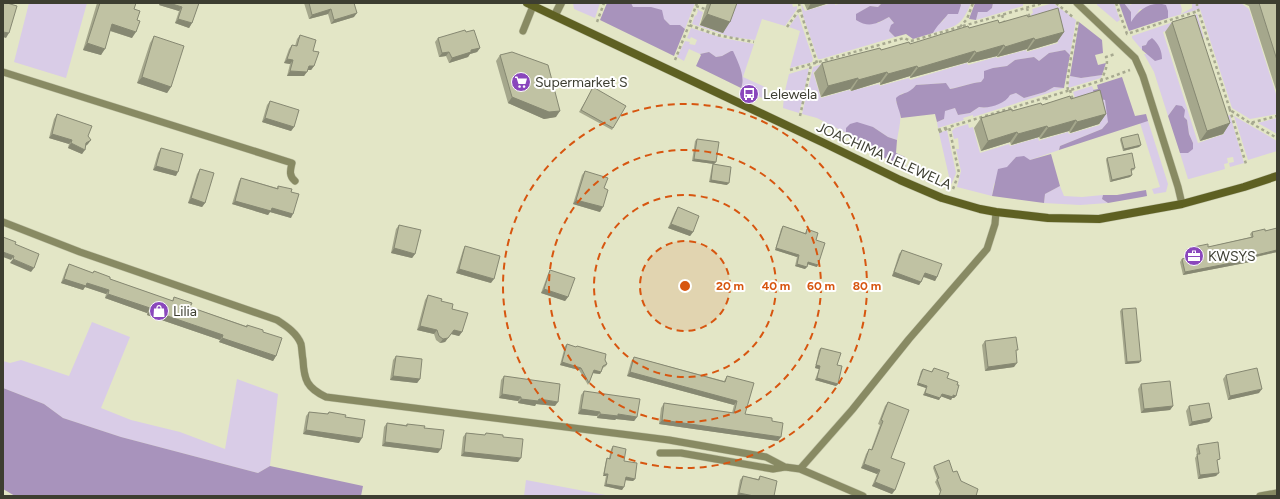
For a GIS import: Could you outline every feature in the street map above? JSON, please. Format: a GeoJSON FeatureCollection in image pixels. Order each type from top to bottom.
{"type":"FeatureCollection","features":[{"type":"Feature","properties":{"kind":"street"},"geometry":{"type":"LineString","coordinates":[[555,15],[561,3]]}},
{"type":"Feature","properties":{"kind":"street","name":"JOACHIMA LELEWELA"},"geometry":{"type":"LineString","coordinates":[[530,4],[900,180],[942,198],[996,212],[1048,218],[1099,220],[1182,204],[1244,187],[1277,176]]}},
{"type":"Feature","properties":{"kind":"lane"},"geometry":{"type":"LineString","coordinates":[[1077,3],[1135,58],[1143,76],[1182,204]]}},
{"type":"Feature","properties":{"kind":"lane"},"geometry":{"type":"LineString","coordinates":[[523,31],[530,4]]}},
{"type":"Feature","properties":{"kind":"lane"},"geometry":{"type":"LineString","coordinates":[[3,72],[292,163],[290,171],[291,178],[295,181]]}},
{"type":"Feature","properties":{"kind":"lane"},"geometry":{"type":"LineString","coordinates":[[800,469],[852,410],[909,339],[987,249],[996,212]]}},
{"type":"Feature","properties":{"kind":"lane"},"geometry":{"type":"LineString","coordinates":[[3,222],[80,252],[277,320],[288,327],[296,335],[301,344],[305,379],[309,386],[315,392],[326,397],[669,440],[766,457],[785,467]]}},
{"type":"Feature","properties":{"kind":"lane"},"geometry":{"type":"LineString","coordinates":[[660,453],[681,453],[773,469],[785,467],[800,469],[862,496]]}},
{"type":"Feature","properties":{"kind":"lane"},"geometry":{"type":"LineString","coordinates":[[1260,496],[1277,492]]}},
{"type":"Feature","properties":{"kind":"path"},"geometry":{"type":"LineString","coordinates":[[597,22],[604,3]]}},
{"type":"Feature","properties":{"kind":"path"},"geometry":{"type":"LineString","coordinates":[[799,3],[817,63]]}},
{"type":"Feature","properties":{"kind":"path"},"geometry":{"type":"LineString","coordinates":[[959,28],[967,18],[973,3]]}},
{"type":"Feature","properties":{"kind":"path"},"geometry":{"type":"LineString","coordinates":[[1025,3],[1025,8],[1031,24]]}},
{"type":"Feature","properties":{"kind":"path"},"geometry":{"type":"LineString","coordinates":[[790,70],[904,38],[910,43],[1043,3]]}},
{"type":"Feature","properties":{"kind":"path"},"geometry":{"type":"LineString","coordinates":[[1056,3],[1084,25]]}},
{"type":"Feature","properties":{"kind":"path"},"geometry":{"type":"LineString","coordinates":[[1116,3],[1127,34],[1198,11]]}},
{"type":"Feature","properties":{"kind":"path"},"geometry":{"type":"LineString","coordinates":[[1197,3],[1198,11],[1246,164]]}},
{"type":"Feature","properties":{"kind":"path"},"geometry":{"type":"LineString","coordinates":[[675,60],[696,4],[705,9]]}},
{"type":"Feature","properties":{"kind":"path"},"geometry":{"type":"LineString","coordinates":[[786,27],[800,10]]}},
{"type":"Feature","properties":{"kind":"path"},"geometry":{"type":"LineString","coordinates":[[1002,15],[1007,29]]}},
{"type":"Feature","properties":{"kind":"path"},"geometry":{"type":"LineString","coordinates":[[1074,106],[1067,87],[1078,20]]}},
{"type":"Feature","properties":{"kind":"path"},"geometry":{"type":"LineString","coordinates":[[973,24],[975,29]]}},
{"type":"Feature","properties":{"kind":"path"},"geometry":{"type":"LineString","coordinates":[[689,26],[717,35],[754,42]]}},
{"type":"Feature","properties":{"kind":"path"},"geometry":{"type":"LineString","coordinates":[[944,32],[945,36]]}},
{"type":"Feature","properties":{"kind":"path"},"geometry":{"type":"LineString","coordinates":[[885,43],[887,49]]}},
{"type":"Feature","properties":{"kind":"path"},"geometry":{"type":"LineString","coordinates":[[1100,81],[1108,61],[1106,57],[1118,53],[1115,50]]}},
{"type":"Feature","properties":{"kind":"path"},"geometry":{"type":"LineString","coordinates":[[856,51],[858,57]]}},
{"type":"Feature","properties":{"kind":"path"},"geometry":{"type":"LineString","coordinates":[[827,60],[829,64]]}},
{"type":"Feature","properties":{"kind":"path"},"geometry":{"type":"LineString","coordinates":[[939,131],[1100,81],[1133,69],[1129,64]]}},
{"type":"Feature","properties":{"kind":"path"},"geometry":{"type":"LineString","coordinates":[[800,116],[811,65]]}},
{"type":"Feature","properties":{"kind":"path"},"geometry":{"type":"LineString","coordinates":[[1046,97],[1050,111]]}},
{"type":"Feature","properties":{"kind":"path"},"geometry":{"type":"LineString","coordinates":[[1017,106],[1018,112]]}},
{"type":"Feature","properties":{"kind":"path"},"geometry":{"type":"LineString","coordinates":[[1216,114],[1230,110],[1277,138]]}},
{"type":"Feature","properties":{"kind":"path"},"geometry":{"type":"LineString","coordinates":[[989,115],[990,119]]}},
{"type":"Feature","properties":{"kind":"path"},"geometry":{"type":"LineString","coordinates":[[1250,123],[1277,116]]}},
{"type":"Feature","properties":{"kind":"path"},"geometry":{"type":"LineString","coordinates":[[949,128],[959,173],[953,189]]}},
{"type":"Feature","properties":{"kind":"shaded area"},"geometry":{"type":"Polygon","coordinates":[[[29,3],[87,3],[66,78],[14,62],[29,3]]]}},
{"type":"Feature","properties":{"kind":"shaded area"},"geometry":{"type":"Polygon","coordinates":[[[573,3],[600,3],[595,18],[574,9],[573,3]]]}},
{"type":"Feature","properties":{"kind":"shaded area"},"geometry":{"type":"Polygon","coordinates":[[[607,3],[631,3],[633,7],[651,7],[662,10],[664,19],[670,25],[680,25],[685,29],[674,56],[600,20],[607,3]]]}},
{"type":"Feature","properties":{"kind":"shaded area"},"geometry":{"type":"Polygon","coordinates":[[[629,3],[695,3],[685,29],[680,25],[670,25],[653,13],[633,7],[629,3]]]}},
{"type":"Feature","properties":{"kind":"shaded area"},"geometry":{"type":"Polygon","coordinates":[[[737,3],[792,3],[793,7],[797,6],[797,9],[785,26],[762,19],[755,40],[731,37],[692,24],[698,11],[697,9],[699,9],[698,10],[703,12],[699,25],[723,33],[734,6],[736,6],[737,3]]]}},
{"type":"Feature","properties":{"kind":"shaded area"},"geometry":{"type":"Polygon","coordinates":[[[801,3],[805,11],[832,3],[835,3],[835,5],[842,3],[882,3],[878,7],[870,6],[857,14],[856,20],[878,23],[889,17],[894,23],[889,31],[895,37],[818,59],[803,16],[801,3]]]}},
{"type":"Feature","properties":{"kind":"shaded area"},"geometry":{"type":"Polygon","coordinates":[[[882,3],[960,3],[961,5],[958,14],[948,14],[933,33],[913,39],[906,34],[895,37],[889,31],[891,25],[894,23],[889,17],[872,24],[865,24],[856,20],[856,14],[870,6],[878,7],[882,3]]]}},
{"type":"Feature","properties":{"kind":"shaded area"},"geometry":{"type":"Polygon","coordinates":[[[960,3],[971,3],[961,21],[952,27],[933,33],[936,26],[943,21],[948,13],[961,5],[960,3]]]}},
{"type":"Feature","properties":{"kind":"shaded area"},"geometry":{"type":"Polygon","coordinates":[[[975,3],[993,3],[992,8],[987,12],[978,12],[976,20],[969,19],[975,3]]]}},
{"type":"Feature","properties":{"kind":"shaded area"},"geometry":{"type":"Polygon","coordinates":[[[993,3],[1023,3],[1023,6],[976,20],[978,12],[992,8],[993,3]]]}},
{"type":"Feature","properties":{"kind":"shaded area"},"geometry":{"type":"Polygon","coordinates":[[[1053,3],[1076,20],[1070,55],[1065,50],[1049,53],[1039,61],[1034,57],[1015,60],[1007,66],[993,68],[981,82],[949,89],[946,83],[916,85],[910,92],[901,94],[896,102],[900,111],[900,125],[897,140],[888,137],[873,127],[846,128],[846,133],[817,118],[802,114],[813,67],[825,63],[827,69],[813,72],[821,98],[849,90],[879,84],[880,86],[909,78],[910,80],[967,63],[968,65],[1026,50],[1027,52],[1058,43],[1051,18],[1034,23],[1031,14],[1033,13],[1032,9],[1053,3]]]}},
{"type":"Feature","properties":{"kind":"shaded area"},"geometry":{"type":"Polygon","coordinates":[[[1100,3],[1114,3],[1120,20],[1117,22],[1097,5],[1100,3]]]}},
{"type":"Feature","properties":{"kind":"shaded area"},"geometry":{"type":"Polygon","coordinates":[[[1119,3],[1124,3],[1131,12],[1131,22],[1141,10],[1155,4],[1166,5],[1168,18],[1129,31],[1119,3]]]}},
{"type":"Feature","properties":{"kind":"shaded area"},"geometry":{"type":"Polygon","coordinates":[[[1124,3],[1129,3],[1130,5],[1134,3],[1180,3],[1182,9],[1181,14],[1192,8],[1192,3],[1241,3],[1249,9],[1277,97],[1277,114],[1250,119],[1232,108],[1200,9],[1168,18],[1168,11],[1140,9],[1131,23],[1131,12],[1124,3]]]}},
{"type":"Feature","properties":{"kind":"shaded area"},"geometry":{"type":"Polygon","coordinates":[[[798,14],[813,59],[812,62],[790,68],[800,31],[789,27],[798,14]]]}},
{"type":"Feature","properties":{"kind":"shaded area"},"geometry":{"type":"Polygon","coordinates":[[[1197,14],[1204,38],[1194,41],[1188,24],[1163,32],[1198,143],[1224,134],[1219,119],[1230,115],[1244,163],[1230,167],[1229,163],[1234,162],[1233,157],[1227,158],[1228,163],[1224,164],[1225,169],[1188,179],[1180,153],[1188,153],[1193,143],[1189,134],[1187,120],[1176,105],[1168,116],[1154,72],[1144,54],[1148,54],[1155,61],[1146,45],[1142,46],[1142,50],[1132,36],[1197,14]]]}},
{"type":"Feature","properties":{"kind":"shaded area"},"geometry":{"type":"Polygon","coordinates":[[[1079,22],[1102,40],[1103,53],[1095,55],[1098,65],[1106,63],[1102,75],[1081,78],[1070,76],[1079,22]]]}},
{"type":"Feature","properties":{"kind":"shaded area"},"geometry":{"type":"Polygon","coordinates":[[[691,28],[723,38],[754,44],[743,77],[765,87],[764,97],[762,98],[746,89],[741,88],[742,74],[731,51],[722,56],[716,57],[709,52],[700,54],[689,49],[684,61],[677,57],[685,41],[690,42],[689,44],[695,45],[697,40],[691,37],[690,39],[687,38],[691,28]]]}},
{"type":"Feature","properties":{"kind":"shaded area"},"geometry":{"type":"Polygon","coordinates":[[[1152,38],[1160,48],[1162,59],[1155,61],[1142,50],[1142,46],[1146,45],[1152,38]]]}},
{"type":"Feature","properties":{"kind":"shaded area"},"geometry":{"type":"Polygon","coordinates":[[[1065,50],[1070,55],[1064,88],[1054,87],[1045,92],[1024,98],[1016,93],[1010,95],[1001,103],[987,107],[979,107],[970,113],[958,115],[955,108],[945,111],[944,119],[937,122],[935,114],[901,118],[896,98],[901,94],[908,92],[916,85],[946,83],[950,89],[981,82],[984,78],[984,71],[1007,66],[1015,60],[1034,57],[1039,61],[1049,53],[1065,50]]]}},
{"type":"Feature","properties":{"kind":"shaded area"},"geometry":{"type":"Polygon","coordinates":[[[733,51],[741,70],[743,79],[741,88],[696,66],[701,55],[700,54],[709,52],[716,57],[722,56],[733,51]]]}},
{"type":"Feature","properties":{"kind":"shaded area"},"geometry":{"type":"Polygon","coordinates":[[[809,68],[804,92],[798,91],[796,97],[803,99],[799,113],[783,108],[784,95],[789,74],[809,68]]]}},
{"type":"Feature","properties":{"kind":"shaded area"},"geometry":{"type":"Polygon","coordinates":[[[1102,75],[1101,78],[1068,88],[1070,76],[1081,78],[1102,75]]]}},
{"type":"Feature","properties":{"kind":"shaded area"},"geometry":{"type":"Polygon","coordinates":[[[1122,77],[1135,116],[1146,114],[1148,121],[1059,150],[1060,146],[1102,129],[1108,122],[1105,100],[1095,98],[1093,90],[1098,89],[1097,85],[1122,77]]]}},
{"type":"Feature","properties":{"kind":"shaded area"},"geometry":{"type":"Polygon","coordinates":[[[1092,86],[1094,90],[1102,96],[1107,105],[1108,122],[1102,129],[1060,146],[1059,150],[1030,160],[1016,157],[994,184],[992,196],[957,187],[961,171],[956,149],[959,149],[958,138],[954,139],[952,131],[955,128],[968,124],[969,128],[973,127],[980,153],[1009,144],[1010,146],[1038,138],[1039,141],[1068,132],[1069,134],[1100,125],[1093,100],[1077,104],[1073,92],[1092,86]]]}},
{"type":"Feature","properties":{"kind":"shaded area"},"geometry":{"type":"Polygon","coordinates":[[[1054,87],[1064,88],[973,117],[973,115],[963,118],[964,120],[938,128],[937,122],[944,119],[944,111],[955,108],[958,115],[970,113],[979,107],[994,105],[1016,93],[1024,98],[1045,92],[1054,87]]]}},
{"type":"Feature","properties":{"kind":"shaded area"},"geometry":{"type":"Polygon","coordinates":[[[1176,105],[1182,106],[1185,110],[1184,117],[1187,120],[1189,134],[1193,143],[1193,149],[1188,153],[1180,153],[1168,116],[1176,105]]]}},
{"type":"Feature","properties":{"kind":"shaded area"},"geometry":{"type":"Polygon","coordinates":[[[1234,116],[1277,141],[1277,151],[1248,160],[1234,116]]]}},
{"type":"Feature","properties":{"kind":"shaded area"},"geometry":{"type":"Polygon","coordinates":[[[1277,118],[1277,134],[1258,123],[1277,118]]]}},
{"type":"Feature","properties":{"kind":"shaded area"},"geometry":{"type":"Polygon","coordinates":[[[1148,121],[1168,184],[1166,192],[1154,194],[1152,189],[1160,187],[1140,123],[1148,121]]]}},
{"type":"Feature","properties":{"kind":"shaded area"},"geometry":{"type":"Polygon","coordinates":[[[857,122],[873,127],[888,137],[897,140],[896,153],[905,157],[906,166],[882,157],[846,133],[846,128],[850,124],[857,122]]]}},
{"type":"Feature","properties":{"kind":"shaded area"},"geometry":{"type":"Polygon","coordinates":[[[947,130],[956,173],[951,185],[939,133],[947,130]]]}},
{"type":"Feature","properties":{"kind":"shaded area"},"geometry":{"type":"Polygon","coordinates":[[[1051,154],[1060,186],[1045,194],[1044,203],[992,196],[998,169],[1007,167],[1016,157],[1024,156],[1030,160],[1051,154]]]}},
{"type":"Feature","properties":{"kind":"shaded area"},"geometry":{"type":"Polygon","coordinates":[[[1060,186],[1064,196],[1082,197],[1103,195],[1102,199],[1108,203],[1080,205],[1044,203],[1045,194],[1060,186]]]}},
{"type":"Feature","properties":{"kind":"shaded area"},"geometry":{"type":"Polygon","coordinates":[[[1146,190],[1147,196],[1108,203],[1102,199],[1103,195],[1117,195],[1146,190]]]}},
{"type":"Feature","properties":{"kind":"shaded area"},"geometry":{"type":"Polygon","coordinates":[[[92,322],[130,337],[101,408],[131,420],[180,432],[225,449],[237,379],[278,394],[270,466],[258,473],[121,437],[63,418],[44,404],[3,388],[3,361],[10,363],[21,360],[69,376],[92,322]]]}},
{"type":"Feature","properties":{"kind":"shaded area"},"geometry":{"type":"Polygon","coordinates":[[[3,388],[44,404],[63,418],[121,437],[258,473],[270,466],[363,486],[361,496],[15,496],[3,489],[3,388]]]}},
{"type":"Feature","properties":{"kind":"shaded area"},"geometry":{"type":"Polygon","coordinates":[[[526,480],[611,496],[524,496],[526,480]]]}},
{"type":"Feature","properties":{"kind":"building"},"geometry":{"type":"Polygon","coordinates":[[[3,3],[17,6],[9,33],[3,32],[3,3]]]}},
{"type":"Feature","properties":{"kind":"building"},"geometry":{"type":"Polygon","coordinates":[[[100,3],[136,3],[134,9],[140,11],[137,20],[140,21],[136,32],[112,24],[105,49],[87,43],[100,3]]]}},
{"type":"Feature","properties":{"kind":"building"},"geometry":{"type":"Polygon","coordinates":[[[169,3],[199,3],[192,23],[178,19],[182,7],[169,3]]]}},
{"type":"Feature","properties":{"kind":"building"},"geometry":{"type":"Polygon","coordinates":[[[309,3],[354,3],[357,13],[334,20],[331,9],[312,15],[309,3]]]}},
{"type":"Feature","properties":{"kind":"building"},"geometry":{"type":"Polygon","coordinates":[[[711,3],[737,3],[730,22],[707,14],[711,3]]]}},
{"type":"Feature","properties":{"kind":"building"},"geometry":{"type":"Polygon","coordinates":[[[1259,3],[1277,3],[1277,60],[1259,3]]]}},
{"type":"Feature","properties":{"kind":"building"},"geometry":{"type":"Polygon","coordinates":[[[1058,8],[1064,32],[1035,40],[1034,38],[1005,47],[1004,45],[976,53],[975,51],[918,68],[917,66],[888,74],[887,72],[828,86],[822,63],[880,48],[881,50],[909,42],[910,44],[968,26],[969,28],[998,20],[999,23],[1027,15],[1028,17],[1058,8]]]}},
{"type":"Feature","properties":{"kind":"building"},"geometry":{"type":"Polygon","coordinates":[[[1195,15],[1230,123],[1207,131],[1172,22],[1195,15]]]}},
{"type":"Feature","properties":{"kind":"building"},"geometry":{"type":"Polygon","coordinates":[[[465,30],[466,32],[474,30],[480,48],[452,58],[449,52],[442,53],[438,38],[465,30]]]}},
{"type":"Feature","properties":{"kind":"building"},"geometry":{"type":"Polygon","coordinates":[[[300,35],[316,40],[313,51],[319,52],[314,66],[309,66],[307,72],[290,71],[293,60],[287,59],[292,45],[297,46],[300,35]]]}},
{"type":"Feature","properties":{"kind":"building"},"geometry":{"type":"Polygon","coordinates":[[[154,36],[184,46],[171,87],[142,77],[154,36]]]}},
{"type":"Feature","properties":{"kind":"building"},"geometry":{"type":"Polygon","coordinates":[[[512,52],[548,65],[560,111],[549,112],[512,97],[500,55],[512,52]]]}},
{"type":"Feature","properties":{"kind":"building"},"geometry":{"type":"Polygon","coordinates":[[[593,87],[626,106],[613,128],[581,110],[593,87]]]}},
{"type":"Feature","properties":{"kind":"building"},"geometry":{"type":"Polygon","coordinates":[[[1100,90],[1106,114],[1077,122],[1076,120],[1048,128],[1047,126],[1018,134],[1017,132],[988,141],[981,118],[1012,109],[1012,111],[1041,103],[1042,105],[1070,96],[1071,99],[1100,90]]]}},
{"type":"Feature","properties":{"kind":"building"},"geometry":{"type":"Polygon","coordinates":[[[270,101],[299,110],[294,127],[265,118],[270,101]]]}},
{"type":"Feature","properties":{"kind":"building"},"geometry":{"type":"Polygon","coordinates":[[[57,114],[92,126],[88,136],[91,140],[86,143],[85,150],[71,143],[72,140],[52,134],[57,114]]]}},
{"type":"Feature","properties":{"kind":"building"},"geometry":{"type":"Polygon","coordinates":[[[1138,134],[1141,145],[1124,149],[1121,138],[1138,134]]]}},
{"type":"Feature","properties":{"kind":"building"},"geometry":{"type":"Polygon","coordinates":[[[697,139],[719,142],[716,162],[694,159],[697,139]]]}},
{"type":"Feature","properties":{"kind":"building"},"geometry":{"type":"Polygon","coordinates":[[[161,148],[183,154],[178,172],[156,166],[161,148]]]}},
{"type":"Feature","properties":{"kind":"building"},"geometry":{"type":"Polygon","coordinates":[[[1132,153],[1135,168],[1131,169],[1132,175],[1112,180],[1107,158],[1132,153]]]}},
{"type":"Feature","properties":{"kind":"building"},"geometry":{"type":"Polygon","coordinates":[[[713,164],[731,167],[729,183],[711,180],[713,164]]]}},
{"type":"Feature","properties":{"kind":"building"},"geometry":{"type":"Polygon","coordinates":[[[200,169],[214,173],[205,203],[191,198],[200,169]]]}},
{"type":"Feature","properties":{"kind":"building"},"geometry":{"type":"Polygon","coordinates":[[[585,171],[608,178],[604,188],[608,190],[603,207],[576,200],[585,171]]]}},
{"type":"Feature","properties":{"kind":"building"},"geometry":{"type":"Polygon","coordinates":[[[241,178],[278,189],[278,186],[292,189],[291,192],[299,194],[293,214],[272,208],[271,211],[235,201],[241,178]]]}},
{"type":"Feature","properties":{"kind":"building"},"geometry":{"type":"Polygon","coordinates":[[[678,207],[699,216],[693,232],[671,224],[678,207]]]}},
{"type":"Feature","properties":{"kind":"building"},"geometry":{"type":"Polygon","coordinates":[[[399,225],[421,230],[415,254],[394,248],[399,225]]]}},
{"type":"Feature","properties":{"kind":"building"},"geometry":{"type":"Polygon","coordinates":[[[783,226],[806,234],[807,229],[818,233],[816,240],[825,243],[818,265],[808,262],[807,267],[797,264],[799,255],[776,248],[783,226]]]}},
{"type":"Feature","properties":{"kind":"building"},"geometry":{"type":"Polygon","coordinates":[[[1277,228],[1277,250],[1252,256],[1252,259],[1185,272],[1182,259],[1191,257],[1189,248],[1208,244],[1208,247],[1253,237],[1252,232],[1277,228]]]}},
{"type":"Feature","properties":{"kind":"building"},"geometry":{"type":"Polygon","coordinates":[[[3,237],[16,242],[15,244],[39,254],[34,268],[13,259],[14,256],[3,252],[3,237]]]}},
{"type":"Feature","properties":{"kind":"building"},"geometry":{"type":"Polygon","coordinates":[[[465,246],[500,256],[494,279],[459,269],[465,246]]]}},
{"type":"Feature","properties":{"kind":"building"},"geometry":{"type":"Polygon","coordinates":[[[902,250],[942,264],[937,277],[925,273],[921,282],[894,272],[902,250]]]}},
{"type":"Feature","properties":{"kind":"building"},"geometry":{"type":"Polygon","coordinates":[[[69,264],[93,273],[94,271],[110,277],[110,279],[173,301],[174,297],[192,303],[190,307],[247,327],[247,325],[263,330],[263,332],[282,338],[276,356],[222,338],[223,335],[108,294],[109,290],[87,283],[86,286],[64,279],[69,264]]]}},
{"type":"Feature","properties":{"kind":"building"},"geometry":{"type":"Polygon","coordinates":[[[550,270],[575,278],[568,297],[544,289],[550,270]]]}},
{"type":"Feature","properties":{"kind":"building"},"geometry":{"type":"Polygon","coordinates":[[[428,295],[442,299],[441,301],[453,304],[452,309],[468,313],[462,332],[454,330],[448,338],[443,339],[439,336],[437,330],[420,326],[428,295]]]}},
{"type":"Feature","properties":{"kind":"building"},"geometry":{"type":"Polygon","coordinates":[[[1136,308],[1141,361],[1127,362],[1122,309],[1136,308]]]}},
{"type":"Feature","properties":{"kind":"building"},"geometry":{"type":"Polygon","coordinates":[[[1016,337],[1018,350],[1016,350],[1017,363],[988,367],[985,341],[1016,337]]]}},
{"type":"Feature","properties":{"kind":"building"},"geometry":{"type":"Polygon","coordinates":[[[567,344],[606,354],[605,360],[607,364],[603,366],[601,372],[594,370],[589,383],[581,368],[562,362],[567,344]]]}},
{"type":"Feature","properties":{"kind":"building"},"geometry":{"type":"Polygon","coordinates":[[[821,348],[841,353],[837,365],[842,366],[838,384],[817,378],[820,366],[816,365],[821,348]]]}},
{"type":"Feature","properties":{"kind":"building"},"geometry":{"type":"Polygon","coordinates":[[[396,356],[422,359],[420,379],[393,376],[396,356]]]}},
{"type":"Feature","properties":{"kind":"building"},"geometry":{"type":"Polygon","coordinates":[[[634,357],[725,382],[727,376],[754,383],[745,414],[772,418],[772,421],[783,423],[781,437],[662,420],[664,403],[734,413],[737,401],[630,372],[634,357]]]}},
{"type":"Feature","properties":{"kind":"building"},"geometry":{"type":"Polygon","coordinates":[[[934,368],[949,373],[947,378],[958,382],[957,385],[959,385],[956,396],[953,395],[953,397],[942,394],[940,398],[925,393],[927,386],[918,383],[923,369],[932,372],[934,368]]]}},
{"type":"Feature","properties":{"kind":"building"},"geometry":{"type":"Polygon","coordinates":[[[1257,368],[1262,389],[1230,396],[1226,375],[1257,368]]]}},
{"type":"Feature","properties":{"kind":"building"},"geometry":{"type":"Polygon","coordinates":[[[504,376],[560,384],[558,402],[539,399],[538,401],[521,399],[521,397],[502,394],[504,376]]]}},
{"type":"Feature","properties":{"kind":"building"},"geometry":{"type":"Polygon","coordinates":[[[1170,381],[1173,406],[1144,409],[1141,384],[1170,381]]]}},
{"type":"Feature","properties":{"kind":"building"},"geometry":{"type":"Polygon","coordinates":[[[584,391],[640,399],[637,417],[618,414],[618,416],[600,414],[600,412],[581,409],[584,391]]]}},
{"type":"Feature","properties":{"kind":"building"},"geometry":{"type":"Polygon","coordinates":[[[888,402],[909,410],[891,458],[905,463],[895,490],[875,482],[880,470],[864,464],[869,449],[872,450],[883,421],[881,420],[888,402]]]}},
{"type":"Feature","properties":{"kind":"building"},"geometry":{"type":"Polygon","coordinates":[[[1209,403],[1212,418],[1192,422],[1189,406],[1209,403]]]}},
{"type":"Feature","properties":{"kind":"building"},"geometry":{"type":"Polygon","coordinates":[[[309,412],[328,414],[329,412],[346,415],[345,417],[365,420],[362,438],[306,430],[309,412]]]}},
{"type":"Feature","properties":{"kind":"building"},"geometry":{"type":"Polygon","coordinates":[[[387,423],[407,426],[407,424],[425,426],[424,428],[444,430],[441,449],[385,442],[387,423]]]}},
{"type":"Feature","properties":{"kind":"building"},"geometry":{"type":"Polygon","coordinates":[[[466,433],[485,435],[486,433],[503,435],[503,437],[523,439],[521,458],[464,452],[466,433]]]}},
{"type":"Feature","properties":{"kind":"building"},"geometry":{"type":"Polygon","coordinates":[[[1218,442],[1220,459],[1217,460],[1219,473],[1200,475],[1197,454],[1200,454],[1198,445],[1218,442]]]}},
{"type":"Feature","properties":{"kind":"building"},"geometry":{"type":"Polygon","coordinates":[[[613,446],[626,449],[624,461],[637,463],[635,479],[626,477],[624,487],[606,484],[608,474],[604,474],[607,458],[610,459],[613,446]]]}},
{"type":"Feature","properties":{"kind":"building"},"geometry":{"type":"Polygon","coordinates":[[[949,460],[953,472],[957,471],[961,481],[978,489],[976,496],[939,496],[941,490],[937,479],[939,478],[934,466],[949,460]]]}},
{"type":"Feature","properties":{"kind":"building"},"geometry":{"type":"Polygon","coordinates":[[[743,476],[759,480],[760,476],[777,481],[774,496],[754,496],[739,493],[743,476]]]}},
{"type":"Feature","properties":{"kind":"place","name":"Supermarket S"},"geometry":{"type":"Point","coordinates":[521,82]}},
{"type":"Feature","properties":{"kind":"place","name":"Lelewela"},"geometry":{"type":"Point","coordinates":[749,94]}},
{"type":"Feature","properties":{"kind":"place","name":"KWSYS"},"geometry":{"type":"Point","coordinates":[1194,256]}},
{"type":"Feature","properties":{"kind":"place","name":"Lilia"},"geometry":{"type":"Point","coordinates":[159,311]}}]}
